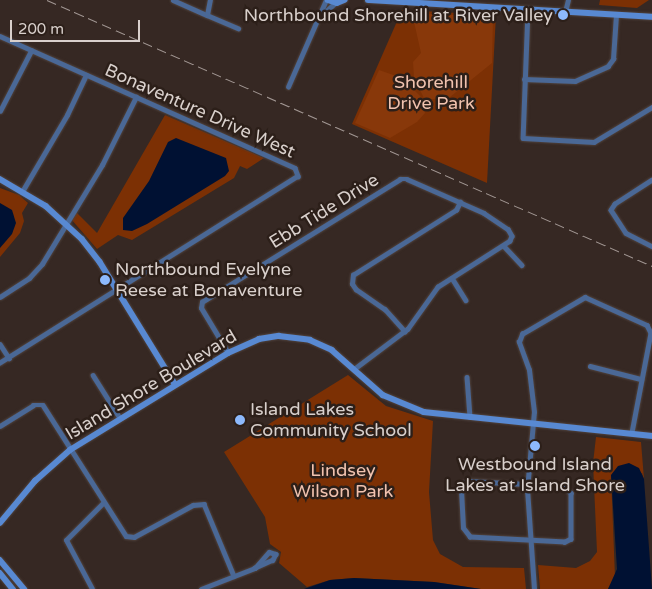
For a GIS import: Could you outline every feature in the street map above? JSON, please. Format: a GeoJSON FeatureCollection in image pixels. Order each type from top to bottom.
{"type":"FeatureCollection","features":[{"type":"Feature","properties":{"kind":"street"},"geometry":{"type":"LineString","coordinates":[[173,0],[238,28]]}},
{"type":"Feature","properties":{"kind":"street"},"geometry":{"type":"LineString","coordinates":[[207,15],[210,0]]}},
{"type":"Feature","properties":{"kind":"street"},"geometry":{"type":"LineString","coordinates":[[330,1],[344,0]]}},
{"type":"Feature","properties":{"kind":"street"},"geometry":{"type":"LineString","coordinates":[[368,0],[462,3],[528,10],[652,17]]}},
{"type":"Feature","properties":{"kind":"street"},"geometry":{"type":"LineString","coordinates":[[565,12],[568,0]]}},
{"type":"Feature","properties":{"kind":"street"},"geometry":{"type":"LineString","coordinates":[[288,87],[330,1]]}},
{"type":"Feature","properties":{"kind":"street"},"geometry":{"type":"LineString","coordinates":[[322,15],[330,1]]}},
{"type":"Feature","properties":{"kind":"street"},"geometry":{"type":"LineString","coordinates":[[528,10],[521,132],[525,139],[594,142],[652,107]]}},
{"type":"Feature","properties":{"kind":"street"},"geometry":{"type":"LineString","coordinates":[[524,79],[575,81],[608,66],[612,59],[616,15]]}},
{"type":"Feature","properties":{"kind":"street","name":"Bonaventure Drive West"},"geometry":{"type":"LineString","coordinates":[[0,36],[295,168],[298,176],[118,290]]}},
{"type":"Feature","properties":{"kind":"street"},"geometry":{"type":"LineString","coordinates":[[0,110],[31,51]]}},
{"type":"Feature","properties":{"kind":"street"},"geometry":{"type":"LineString","coordinates":[[23,190],[67,115],[86,74]]}},
{"type":"Feature","properties":{"kind":"street"},"geometry":{"type":"LineString","coordinates":[[0,297],[29,278],[42,264],[102,165],[136,97]]}},
{"type":"Feature","properties":{"kind":"street"},"geometry":{"type":"LineString","coordinates":[[0,179],[23,190],[67,223],[100,262],[175,384]]}},
{"type":"Feature","properties":{"kind":"street","name":"Ebb Tide Drive"},"geometry":{"type":"LineString","coordinates":[[228,353],[201,308],[206,299],[400,180],[407,179],[497,220],[512,236],[504,246]]}},
{"type":"Feature","properties":{"kind":"street"},"geometry":{"type":"LineString","coordinates":[[652,180],[615,204],[611,210],[626,233],[652,246]]}},
{"type":"Feature","properties":{"kind":"street"},"geometry":{"type":"LineString","coordinates":[[405,332],[385,310],[356,290],[352,278],[360,268],[456,210],[460,202]]}},
{"type":"Feature","properties":{"kind":"street"},"geometry":{"type":"LineString","coordinates":[[355,370],[405,332],[438,287],[452,278],[504,246],[522,265]]}},
{"type":"Feature","properties":{"kind":"street"},"geometry":{"type":"LineString","coordinates":[[452,278],[466,300]]}},
{"type":"Feature","properties":{"kind":"street"},"geometry":{"type":"LineString","coordinates":[[0,364],[118,290]]}},
{"type":"Feature","properties":{"kind":"street"},"geometry":{"type":"LineString","coordinates":[[534,589],[528,482],[534,423],[531,379],[519,337],[580,298],[588,298],[649,327],[632,433]]}},
{"type":"Feature","properties":{"kind":"street","name":"Island Shore Boulevard"},"geometry":{"type":"LineString","coordinates":[[0,523],[34,481],[70,450],[175,384],[228,353],[259,339],[294,336],[332,350],[372,388],[396,403],[424,412],[652,436]]}},
{"type":"Feature","properties":{"kind":"street"},"geometry":{"type":"LineString","coordinates":[[0,344],[9,358]]}},
{"type":"Feature","properties":{"kind":"street"},"geometry":{"type":"LineString","coordinates":[[590,366],[641,379]]}},
{"type":"Feature","properties":{"kind":"street"},"geometry":{"type":"LineString","coordinates":[[92,376],[120,418]]}},
{"type":"Feature","properties":{"kind":"street"},"geometry":{"type":"LineString","coordinates":[[467,377],[470,417]]}},
{"type":"Feature","properties":{"kind":"street"},"geometry":{"type":"LineString","coordinates":[[0,426],[33,406],[41,404],[123,534],[130,537],[155,528],[197,503],[204,504],[234,576]]}},
{"type":"Feature","properties":{"kind":"street"},"geometry":{"type":"LineString","coordinates":[[469,481],[528,482],[568,489],[574,534],[565,542],[531,538],[466,535],[461,489],[463,483],[469,481]]}},
{"type":"Feature","properties":{"kind":"street"},"geometry":{"type":"LineString","coordinates":[[92,589],[66,540],[103,503]]}},
{"type":"Feature","properties":{"kind":"street"},"geometry":{"type":"LineString","coordinates":[[201,589],[255,568],[272,560],[276,554],[270,552],[255,568]]}},
{"type":"Feature","properties":{"kind":"street"},"geometry":{"type":"LineString","coordinates":[[0,560],[24,589]]}},
{"type":"Feature","properties":{"kind":"street"},"geometry":{"type":"LineString","coordinates":[[0,573],[13,589]]}},
{"type":"Feature","properties":{"kind":"green space"},"geometry":{"type":"Polygon","coordinates":[[[600,0],[649,0],[637,8],[599,5],[600,0]]]}},
{"type":"Feature","properties":{"kind":"green space","name":"Shorehill Drive Park"},"geometry":{"type":"Polygon","coordinates":[[[402,10],[496,15],[487,183],[352,124],[402,10]]]}},
{"type":"Feature","properties":{"kind":"green space"},"geometry":{"type":"Polygon","coordinates":[[[412,13],[493,17],[492,63],[450,97],[425,100],[414,78],[413,62],[421,53],[412,13]]]}},
{"type":"Feature","properties":{"kind":"green space"},"geometry":{"type":"Polygon","coordinates":[[[379,70],[402,78],[422,98],[425,113],[417,122],[390,138],[355,123],[379,70]]]}},
{"type":"Feature","properties":{"kind":"green space"},"geometry":{"type":"Polygon","coordinates":[[[165,115],[264,158],[247,169],[240,166],[234,178],[132,240],[118,235],[97,249],[71,219],[76,212],[97,233],[165,115]]]}},
{"type":"Feature","properties":{"kind":"green space"},"geometry":{"type":"Polygon","coordinates":[[[0,188],[19,195],[28,203],[22,213],[24,221],[20,233],[0,257],[0,188]]]}},
{"type":"Feature","properties":{"kind":"green space","name":"Lindsey Wilson Park"},"geometry":{"type":"Polygon","coordinates":[[[348,375],[386,406],[433,421],[429,492],[433,540],[440,554],[463,567],[524,568],[526,589],[481,589],[434,582],[354,578],[330,580],[307,587],[279,563],[281,552],[270,544],[265,517],[224,452],[348,375]]]}},
{"type":"Feature","properties":{"kind":"green space"},"geometry":{"type":"Polygon","coordinates":[[[596,437],[641,442],[644,479],[642,473],[611,475],[615,577],[608,589],[540,589],[538,565],[576,568],[590,561],[597,552],[593,463],[596,437]]]}},
{"type":"Feature","properties":{"kind":"water"},"geometry":{"type":"Polygon","coordinates":[[[176,138],[226,158],[229,171],[225,176],[147,224],[132,231],[123,230],[123,218],[149,181],[168,142],[176,138]]]}},
{"type":"Feature","properties":{"kind":"water"},"geometry":{"type":"Polygon","coordinates":[[[0,203],[12,210],[16,223],[12,234],[0,248],[0,203]]]}},
{"type":"Feature","properties":{"kind":"water"},"geometry":{"type":"Polygon","coordinates":[[[629,463],[639,468],[644,479],[652,589],[608,589],[617,569],[611,475],[618,466],[629,463]]]}},
{"type":"Feature","properties":{"kind":"water"},"geometry":{"type":"Polygon","coordinates":[[[354,578],[434,582],[481,589],[304,589],[330,580],[354,578]]]}},
{"type":"Feature","properties":{"kind":"railway"},"geometry":{"type":"LineString","coordinates":[[47,0],[652,266]]}},
{"type":"Feature","properties":{"kind":"place","name":"Northbound Shorehill at River Valley"},"geometry":{"type":"Point","coordinates":[563,15]}},
{"type":"Feature","properties":{"kind":"place","name":"Northbound Evelyne Reese at Bonaventure"},"geometry":{"type":"Point","coordinates":[105,280]}},
{"type":"Feature","properties":{"kind":"place","name":"Island Lakes Community School"},"geometry":{"type":"Point","coordinates":[240,420]}},
{"type":"Feature","properties":{"kind":"place","name":"Westbound Island Lakes at Island Shore"},"geometry":{"type":"Point","coordinates":[535,446]}}]}
